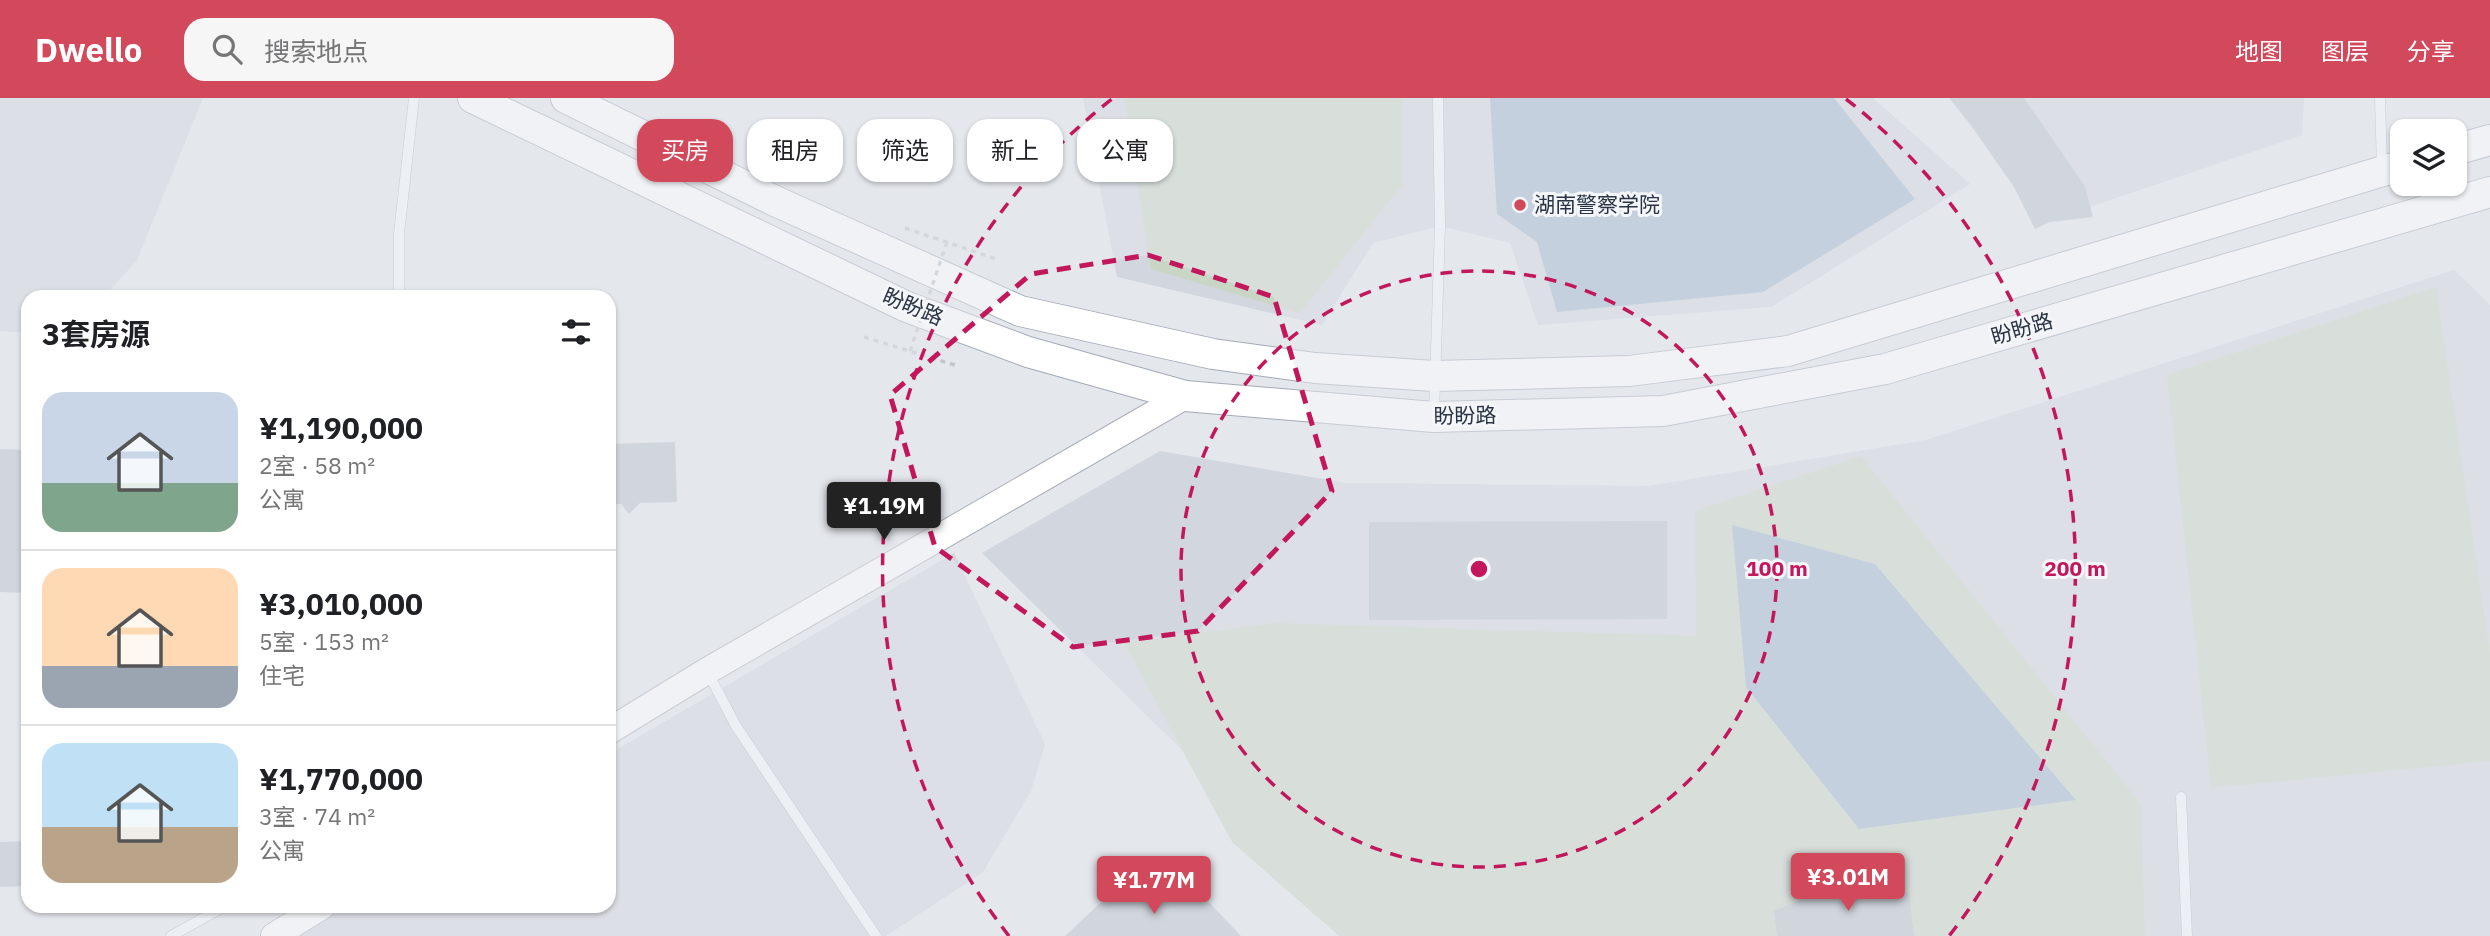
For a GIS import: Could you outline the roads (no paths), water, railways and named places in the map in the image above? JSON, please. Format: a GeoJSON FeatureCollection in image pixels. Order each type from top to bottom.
{"type":"FeatureCollection","features":[{"type":"Feature","properties":{"kind":"main road","name":"盼盼路"},"geometry":{"type":"LineString","coordinates":[[473,98],[908,307],[1028,352],[1185,396],[1434,417],[1663,411],[1885,369],[2490,192]]}},
{"type":"Feature","properties":{"kind":"main road","name":"盼盼路"},"geometry":{"type":"LineString","coordinates":[[566,98],[775,201],[1020,311],[1213,354],[1315,368],[1434,376],[1629,370],[1788,351],[2390,169]]}},
{"type":"Feature","properties":{"kind":"main road"},"geometry":{"type":"LineString","coordinates":[[2467,147],[2490,140]]}},
{"type":"Feature","properties":{"kind":"main road"},"geometry":{"type":"LineString","coordinates":[[616,727],[707,671],[1185,396]]}},
{"type":"Feature","properties":{"kind":"main road"},"geometry":{"type":"LineString","coordinates":[[274,936],[311,913]]}},
{"type":"Feature","properties":{"kind":"lane"},"geometry":{"type":"LineString","coordinates":[[400,290],[399,234],[414,98]]}},
{"type":"Feature","properties":{"kind":"lane"},"geometry":{"type":"LineString","coordinates":[[1434,417],[1440,226],[1438,98]]}},
{"type":"Feature","properties":{"kind":"lane"},"geometry":{"type":"LineString","coordinates":[[2380,98],[2390,156]]}},
{"type":"Feature","properties":{"kind":"lane"},"geometry":{"type":"LineString","coordinates":[[707,671],[736,726],[876,936]]}},
{"type":"Feature","properties":{"kind":"lane"},"geometry":{"type":"LineString","coordinates":[[2181,797],[2187,936]]}},
{"type":"Feature","properties":{"kind":"lane"},"geometry":{"type":"LineString","coordinates":[[172,936],[213,913]]}},
{"type":"Feature","properties":{"kind":"water"},"geometry":{"type":"Polygon","coordinates":[[[1490,98],[1834,98],[1915,199],[1763,292],[1557,312],[1537,242],[1497,214],[1490,98]]]}},
{"type":"Feature","properties":{"kind":"water"},"geometry":{"type":"Polygon","coordinates":[[[1732,525],[1875,564],[2076,800],[1859,829],[1746,687],[1732,525]]]}},
{"type":"Feature","properties":{"kind":"place","name":"湖南警察学院"},"geometry":{"type":"Point","coordinates":[1520,205]}}]}
